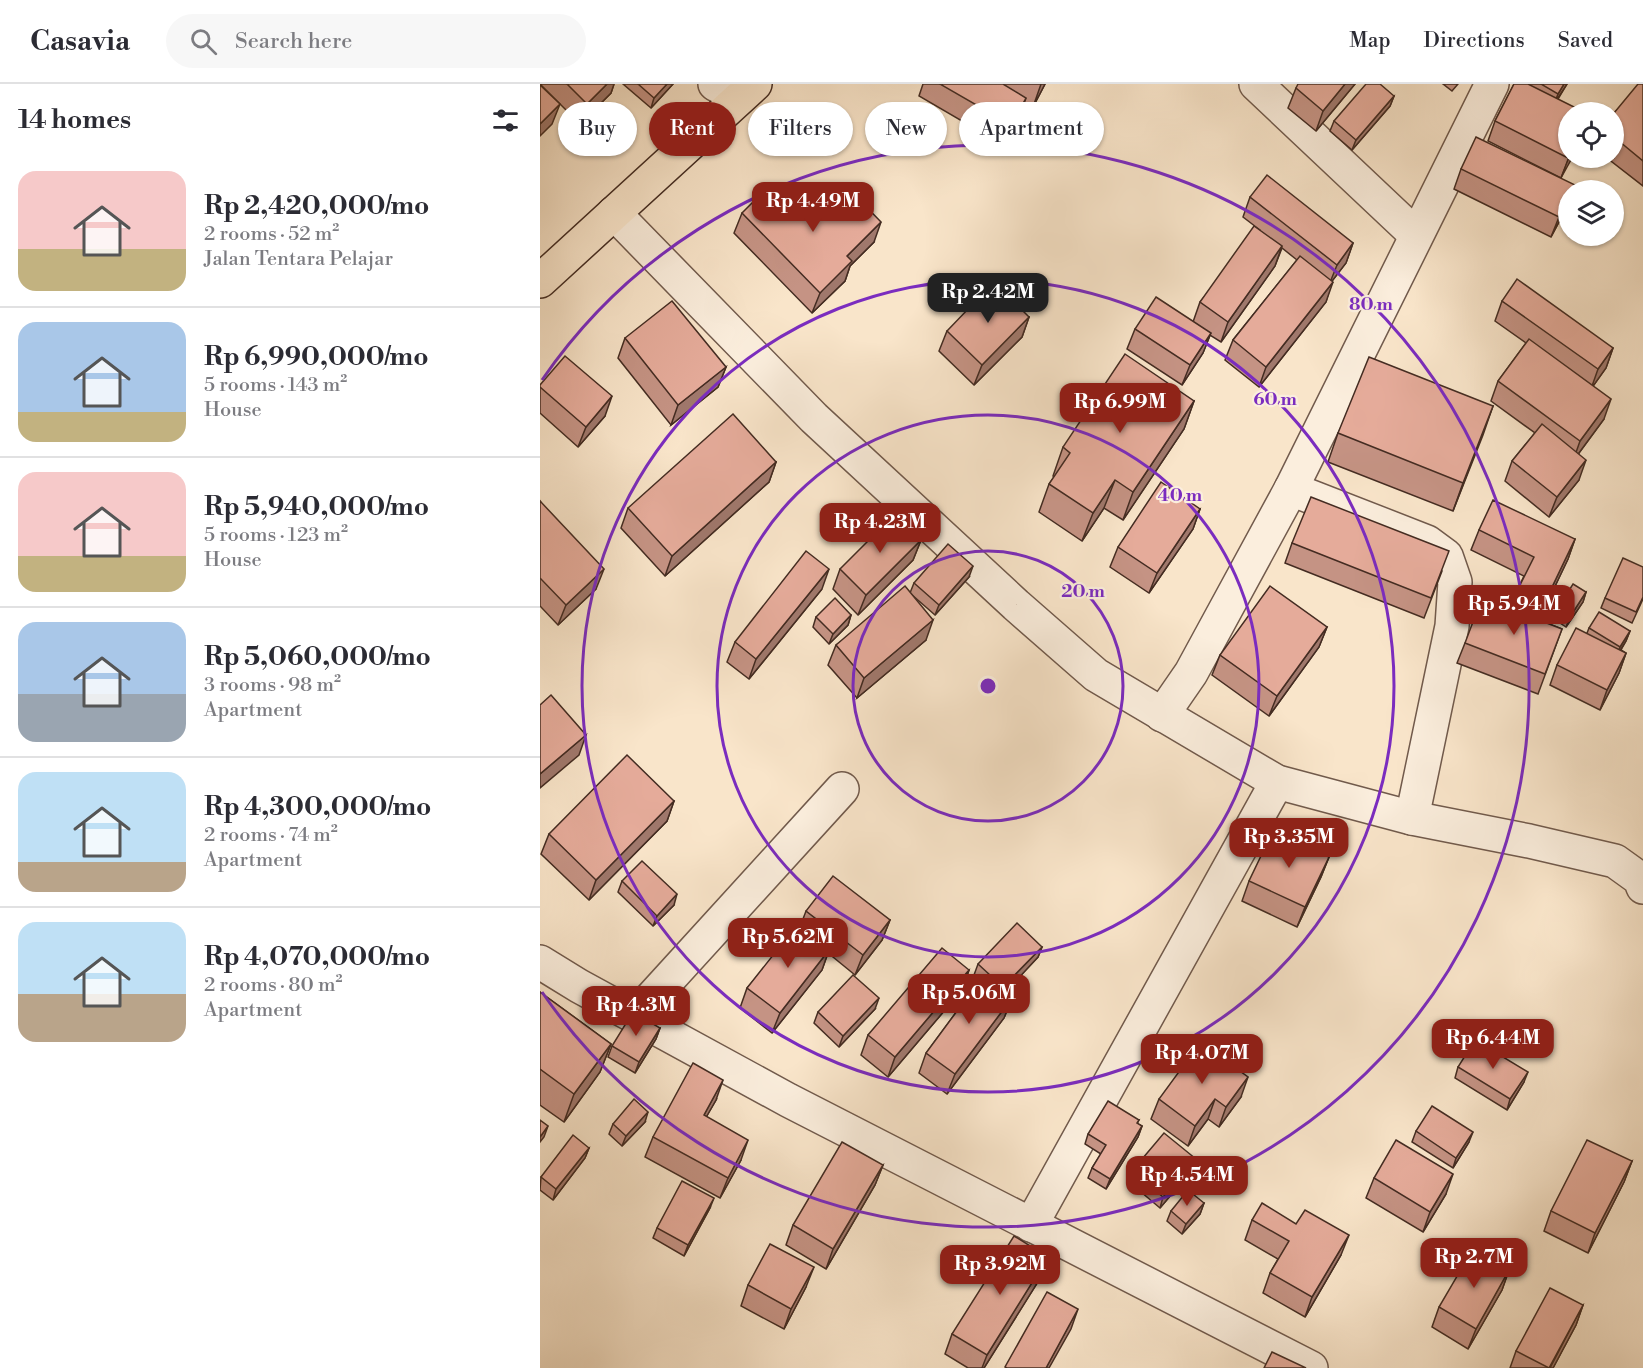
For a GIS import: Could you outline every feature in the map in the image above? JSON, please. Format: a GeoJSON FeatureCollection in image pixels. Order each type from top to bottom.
{"type":"FeatureCollection","features":[{"type":"Feature","properties":{"kind":"main road"},"geometry":{"type":"LineString","coordinates":[[540,281],[614,213],[736,88]]}},
{"type":"Feature","properties":{"kind":"street"},"geometry":{"type":"LineString","coordinates":[[1162,715],[1191,673],[1291,489],[1492,84]]}},
{"type":"Feature","properties":{"kind":"street"},"geometry":{"type":"LineString","coordinates":[[1271,89],[1416,235]]}},
{"type":"Feature","properties":{"kind":"street"},"geometry":{"type":"LineString","coordinates":[[614,213],[814,418],[1016,605],[1096,675],[1277,782],[1412,818],[1616,861],[1640,879],[1643,887]]}},
{"type":"Feature","properties":{"kind":"street"},"geometry":{"type":"LineString","coordinates":[[1291,489],[1427,542],[1446,556],[1449,564],[1455,582],[1452,626],[1412,818]]}},
{"type":"Feature","properties":{"kind":"street"},"geometry":{"type":"LineString","coordinates":[[1031,1225],[1277,782]]}},
{"type":"Feature","properties":{"kind":"street"},"geometry":{"type":"LineString","coordinates":[[635,1016],[842,789]]}},
{"type":"Feature","properties":{"kind":"street"},"geometry":{"type":"LineString","coordinates":[[540,962],[789,1100],[1311,1368]]}},
{"type":"Feature","properties":{"kind":"building"},"geometry":{"type":"Polygon","coordinates":[[[567,84],[607,84],[589,102],[585,102],[567,84]]]}},
{"type":"Feature","properties":{"kind":"building"},"geometry":{"type":"Polygon","coordinates":[[[638,84],[667,84],[654,98],[638,84]]]}},
{"type":"Feature","properties":{"kind":"building"},"geometry":{"type":"Polygon","coordinates":[[[940,84],[1003,84],[1026,98],[1024,102],[971,102],[940,84]]]}},
{"type":"Feature","properties":{"kind":"building"},"geometry":{"type":"Polygon","coordinates":[[[1298,84],[1345,84],[1323,111],[1296,88],[1298,84]]]}},
{"type":"Feature","properties":{"kind":"building"},"geometry":{"type":"Polygon","coordinates":[[[1366,84],[1380,84],[1394,96],[1356,140],[1334,121],[1366,84]]]}},
{"type":"Feature","properties":{"kind":"building"},"geometry":{"type":"Polygon","coordinates":[[[1514,84],[1528,84],[1564,102],[1558,102],[1558,153],[1495,121],[1514,84]]]}},
{"type":"Feature","properties":{"kind":"building"},"geometry":{"type":"Polygon","coordinates":[[[1541,84],[1564,84],[1558,94],[1541,84]]]}},
{"type":"Feature","properties":{"kind":"building"},"geometry":{"type":"Polygon","coordinates":[[[1638,84],[1643,84],[1643,161],[1624,145],[1623,102],[1638,84]]]}},
{"type":"Feature","properties":{"kind":"building"},"geometry":{"type":"Polygon","coordinates":[[[540,85],[558,102],[558,106],[540,124],[540,85]]]}},
{"type":"Feature","properties":{"kind":"building"},"geometry":{"type":"Polygon","coordinates":[[[1476,137],[1565,180],[1558,180],[1558,217],[1461,169],[1476,137]]]}},
{"type":"Feature","properties":{"kind":"building"},"geometry":{"type":"Polygon","coordinates":[[[1267,175],[1353,243],[1337,265],[1250,197],[1267,175]]]}},
{"type":"Feature","properties":{"kind":"building"},"geometry":{"type":"Polygon","coordinates":[[[772,183],[812,224],[848,188],[881,222],[847,256],[852,261],[820,293],[742,213],[772,183]]]}},
{"type":"Feature","properties":{"kind":"building"},"geometry":{"type":"Polygon","coordinates":[[[1254,226],[1282,246],[1228,322],[1200,302],[1254,226]]]}},
{"type":"Feature","properties":{"kind":"building"},"geometry":{"type":"Polygon","coordinates":[[[1300,256],[1333,282],[1266,367],[1233,340],[1300,256]]]}},
{"type":"Feature","properties":{"kind":"building"},"geometry":{"type":"Polygon","coordinates":[[[1517,279],[1613,348],[1598,369],[1502,301],[1517,279]]]}},
{"type":"Feature","properties":{"kind":"building"},"geometry":{"type":"Polygon","coordinates":[[[994,282],[1029,317],[982,365],[947,331],[994,282]]]}},
{"type":"Feature","properties":{"kind":"building"},"geometry":{"type":"Polygon","coordinates":[[[1156,297],[1211,333],[1190,365],[1135,329],[1156,297]]]}},
{"type":"Feature","properties":{"kind":"building"},"geometry":{"type":"Polygon","coordinates":[[[672,301],[726,367],[678,405],[625,338],[672,301]]]}},
{"type":"Feature","properties":{"kind":"building"},"geometry":{"type":"Polygon","coordinates":[[[1529,339],[1611,399],[1580,441],[1498,381],[1529,339]]]}},
{"type":"Feature","properties":{"kind":"building"},"geometry":{"type":"Polygon","coordinates":[[[1125,354],[1194,401],[1133,492],[1115,480],[1093,513],[1049,484],[1070,453],[1063,447],[1125,354]]]}},
{"type":"Feature","properties":{"kind":"building"},"geometry":{"type":"Polygon","coordinates":[[[565,356],[612,396],[586,427],[540,387],[565,356]]]}},
{"type":"Feature","properties":{"kind":"building"},"geometry":{"type":"Polygon","coordinates":[[[1369,357],[1493,406],[1463,483],[1338,433],[1369,357]]]}},
{"type":"Feature","properties":{"kind":"building"},"geometry":{"type":"Polygon","coordinates":[[[733,414],[776,462],[672,556],[628,508],[733,414]]]}},
{"type":"Feature","properties":{"kind":"building"},"geometry":{"type":"Polygon","coordinates":[[[1542,424],[1586,460],[1557,497],[1512,461],[1542,424]]]}},
{"type":"Feature","properties":{"kind":"building"},"geometry":{"type":"Polygon","coordinates":[[[1161,482],[1200,509],[1157,573],[1118,547],[1161,482]]]}},
{"type":"Feature","properties":{"kind":"building"},"geometry":{"type":"Polygon","coordinates":[[[1311,497],[1449,551],[1431,598],[1292,543],[1311,497]]]}},
{"type":"Feature","properties":{"kind":"building"},"geometry":{"type":"Polygon","coordinates":[[[1493,500],[1575,539],[1540,612],[1513,599],[1534,557],[1479,530],[1493,500]]]}},
{"type":"Feature","properties":{"kind":"building"},"geometry":{"type":"Polygon","coordinates":[[[540,501],[604,569],[566,605],[540,578],[540,501]]]}},
{"type":"Feature","properties":{"kind":"building"},"geometry":{"type":"Polygon","coordinates":[[[895,514],[921,540],[866,595],[840,569],[895,514]]]}},
{"type":"Feature","properties":{"kind":"building"},"geometry":{"type":"Polygon","coordinates":[[[948,544],[973,566],[939,605],[914,583],[948,544]]]}},
{"type":"Feature","properties":{"kind":"building"},"geometry":{"type":"Polygon","coordinates":[[[806,551],[829,569],[756,659],[735,642],[806,551]]]}},
{"type":"Feature","properties":{"kind":"building"},"geometry":{"type":"Polygon","coordinates":[[[1623,558],[1643,567],[1643,597],[1636,612],[1605,598],[1623,558]]]}},
{"type":"Feature","properties":{"kind":"building"},"geometry":{"type":"Polygon","coordinates":[[[1573,584],[1586,592],[1570,617],[1558,608],[1573,584]]]}},
{"type":"Feature","properties":{"kind":"building"},"geometry":{"type":"Polygon","coordinates":[[[905,586],[933,620],[864,678],[836,645],[905,586]]]}},
{"type":"Feature","properties":{"kind":"building"},"geometry":{"type":"Polygon","coordinates":[[[1270,586],[1327,627],[1277,696],[1220,655],[1270,586]]]}},
{"type":"Feature","properties":{"kind":"building"},"geometry":{"type":"Polygon","coordinates":[[[835,598],[851,615],[833,634],[816,617],[835,598]]]}},
{"type":"Feature","properties":{"kind":"building"},"geometry":{"type":"Polygon","coordinates":[[[1482,598],[1562,629],[1545,674],[1465,643],[1482,598]]]}},
{"type":"Feature","properties":{"kind":"building"},"geometry":{"type":"Polygon","coordinates":[[[1599,612],[1630,631],[1620,647],[1589,628],[1599,612]]]}},
{"type":"Feature","properties":{"kind":"building"},"geometry":{"type":"Polygon","coordinates":[[[1576,628],[1626,653],[1607,690],[1557,665],[1576,628]]]}},
{"type":"Feature","properties":{"kind":"building"},"geometry":{"type":"Polygon","coordinates":[[[551,695],[586,735],[540,774],[540,705],[551,695]]]}},
{"type":"Feature","properties":{"kind":"building"},"geometry":{"type":"Polygon","coordinates":[[[627,755],[674,801],[596,880],[549,834],[627,755]]]}},
{"type":"Feature","properties":{"kind":"building"},"geometry":{"type":"Polygon","coordinates":[[[1273,831],[1329,857],[1305,907],[1249,881],[1273,831]]]}},
{"type":"Feature","properties":{"kind":"building"},"geometry":{"type":"Polygon","coordinates":[[[642,861],[677,894],[657,916],[622,881],[642,861]]]}},
{"type":"Feature","properties":{"kind":"building"},"geometry":{"type":"Polygon","coordinates":[[[833,876],[890,920],[863,955],[806,911],[833,876]]]}},
{"type":"Feature","properties":{"kind":"building"},"geometry":{"type":"Polygon","coordinates":[[[1017,923],[1042,947],[1003,987],[978,964],[1017,923]]]}},
{"type":"Feature","properties":{"kind":"building"},"geometry":{"type":"Polygon","coordinates":[[[797,925],[829,950],[780,1013],[747,988],[797,925]]]}},
{"type":"Feature","properties":{"kind":"building"},"geometry":{"type":"Polygon","coordinates":[[[942,948],[969,970],[895,1057],[868,1035],[942,948]]]}},
{"type":"Feature","properties":{"kind":"building"},"geometry":{"type":"Polygon","coordinates":[[[853,975],[879,998],[843,1036],[818,1012],[853,975]]]}},
{"type":"Feature","properties":{"kind":"building"},"geometry":{"type":"Polygon","coordinates":[[[983,976],[1012,998],[955,1074],[926,1053],[983,976]]]}},
{"type":"Feature","properties":{"kind":"building"},"geometry":{"type":"Polygon","coordinates":[[[540,992],[611,1044],[574,1094],[540,1069],[540,992]]]}},
{"type":"Feature","properties":{"kind":"building"},"geometry":{"type":"Polygon","coordinates":[[[633,1012],[660,1028],[639,1062],[612,1046],[633,1012]]]}},
{"type":"Feature","properties":{"kind":"building"},"geometry":{"type":"Polygon","coordinates":[[[1475,1040],[1528,1072],[1510,1099],[1458,1067],[1475,1040]]]}},
{"type":"Feature","properties":{"kind":"building"},"geometry":{"type":"Polygon","coordinates":[[[1200,1043],[1248,1077],[1226,1107],[1215,1099],[1195,1126],[1159,1099],[1200,1043]]]}},
{"type":"Feature","properties":{"kind":"building"},"geometry":{"type":"Polygon","coordinates":[[[693,1063],[723,1080],[704,1115],[748,1140],[728,1178],[653,1137],[693,1063]]]}},
{"type":"Feature","properties":{"kind":"building"},"geometry":{"type":"Polygon","coordinates":[[[634,1099],[648,1112],[626,1136],[613,1124],[634,1099]]]}},
{"type":"Feature","properties":{"kind":"building"},"geometry":{"type":"Polygon","coordinates":[[[1108,1101],[1139,1120],[1137,1123],[1142,1126],[1110,1179],[1092,1168],[1106,1145],[1088,1134],[1108,1101]]]}},
{"type":"Feature","properties":{"kind":"building"},"geometry":{"type":"Polygon","coordinates":[[[1432,1106],[1473,1132],[1456,1158],[1416,1131],[1432,1106]]]}},
{"type":"Feature","properties":{"kind":"building"},"geometry":{"type":"Polygon","coordinates":[[[540,1120],[548,1126],[540,1137],[540,1120]]]}},
{"type":"Feature","properties":{"kind":"building"},"geometry":{"type":"Polygon","coordinates":[[[1164,1133],[1196,1159],[1163,1197],[1132,1171],[1164,1133]]]}},
{"type":"Feature","properties":{"kind":"building"},"geometry":{"type":"Polygon","coordinates":[[[573,1135],[589,1148],[556,1189],[541,1177],[573,1135]]]}},
{"type":"Feature","properties":{"kind":"building"},"geometry":{"type":"Polygon","coordinates":[[[1396,1140],[1453,1174],[1430,1212],[1374,1178],[1396,1140]]]}},
{"type":"Feature","properties":{"kind":"building"},"geometry":{"type":"Polygon","coordinates":[[[1587,1140],[1632,1161],[1595,1233],[1551,1211],[1587,1140]]]}},
{"type":"Feature","properties":{"kind":"building"},"geometry":{"type":"Polygon","coordinates":[[[842,1142],[883,1165],[833,1249],[793,1225],[842,1142]]]}},
{"type":"Feature","properties":{"kind":"building"},"geometry":{"type":"Polygon","coordinates":[[[682,1181],[714,1198],[688,1245],[657,1228],[682,1181]]]}},
{"type":"Feature","properties":{"kind":"building"},"geometry":{"type":"Polygon","coordinates":[[[1188,1190],[1204,1203],[1186,1224],[1171,1211],[1188,1190]]]}},
{"type":"Feature","properties":{"kind":"building"},"geometry":{"type":"Polygon","coordinates":[[[1262,1203],[1296,1224],[1305,1210],[1349,1235],[1312,1297],[1270,1273],[1289,1241],[1252,1220],[1262,1203]]]}},
{"type":"Feature","properties":{"kind":"building"},"geometry":{"type":"Polygon","coordinates":[[[1014,1236],[1048,1257],[987,1355],[952,1334],[1014,1236]]]}},
{"type":"Feature","properties":{"kind":"building"},"geometry":{"type":"Polygon","coordinates":[[[770,1244],[814,1267],[791,1309],[748,1285],[770,1244]]]}},
{"type":"Feature","properties":{"kind":"building"},"geometry":{"type":"Polygon","coordinates":[[[1473,1249],[1509,1270],[1476,1329],[1439,1307],[1473,1249]]]}},
{"type":"Feature","properties":{"kind":"building"},"geometry":{"type":"Polygon","coordinates":[[[1550,1288],[1583,1305],[1549,1368],[1516,1351],[1550,1288]]]}},
{"type":"Feature","properties":{"kind":"building"},"geometry":{"type":"Polygon","coordinates":[[[1047,1292],[1078,1309],[1046,1368],[1005,1367],[1047,1292]]]}},
{"type":"Feature","properties":{"kind":"building"},"geometry":{"type":"Polygon","coordinates":[[[1272,1352],[1306,1368],[1264,1368],[1272,1352]]]}}]}
